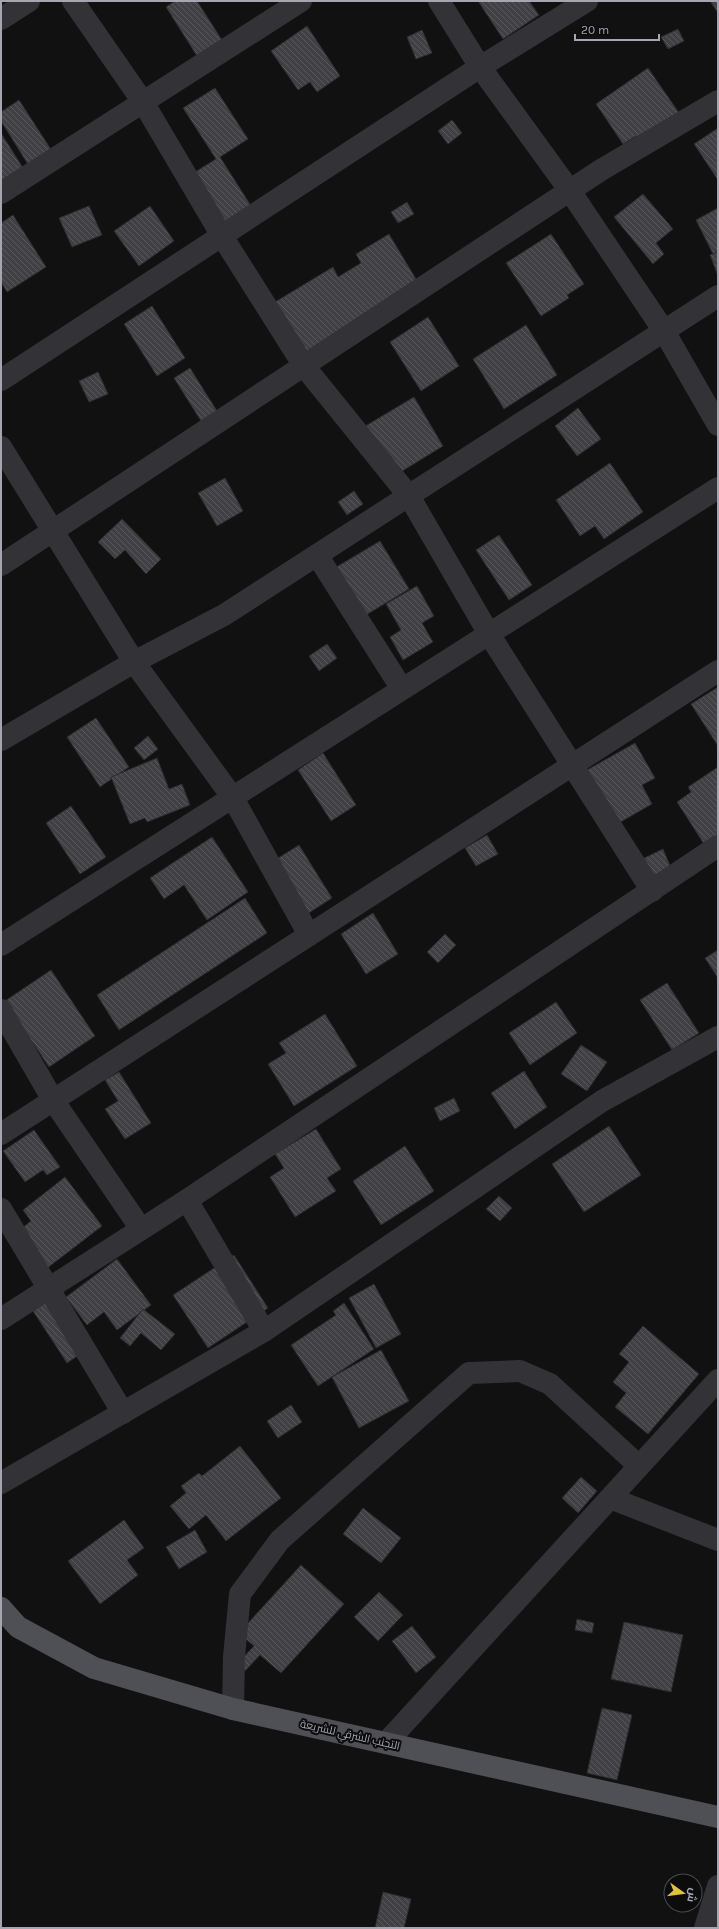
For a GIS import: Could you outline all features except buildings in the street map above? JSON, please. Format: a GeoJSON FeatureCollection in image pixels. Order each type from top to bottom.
{"type":"FeatureCollection","features":[{"type":"Feature","properties":{"kind":"main road","name":"التجنب الشرقي للشريعة"},"geometry":{"type":"LineString","coordinates":[[1,1608],[18,1627],[94,1668],[233,1709],[718,1817]]}},
{"type":"Feature","properties":{"kind":"street"},"geometry":{"type":"LineString","coordinates":[[1,19],[29,1]]}},
{"type":"Feature","properties":{"kind":"street"},"geometry":{"type":"LineString","coordinates":[[73,1],[143,102],[222,236],[304,366],[409,496],[488,634],[652,891]]}},
{"type":"Feature","properties":{"kind":"street"},"geometry":{"type":"LineString","coordinates":[[1,193],[301,1]]}},
{"type":"Feature","properties":{"kind":"street"},"geometry":{"type":"LineString","coordinates":[[440,1],[480,67],[570,191],[664,331],[718,425]]}},
{"type":"Feature","properties":{"kind":"street"},"geometry":{"type":"LineString","coordinates":[[1,380],[480,67],[586,1]]}},
{"type":"Feature","properties":{"kind":"street"},"geometry":{"type":"LineString","coordinates":[[1,565],[601,170],[718,101]]}},
{"type":"Feature","properties":{"kind":"street"},"geometry":{"type":"LineString","coordinates":[[1,740],[134,662],[224,615],[718,296]]}},
{"type":"Feature","properties":{"kind":"street"},"geometry":{"type":"LineString","coordinates":[[1,447],[52,532],[134,662],[232,798],[309,936]]}},
{"type":"Feature","properties":{"kind":"street"},"geometry":{"type":"LineString","coordinates":[[1,945],[718,488]]}},
{"type":"Feature","properties":{"kind":"street"},"geometry":{"type":"LineString","coordinates":[[317,555],[402,689]]}},
{"type":"Feature","properties":{"kind":"street"},"geometry":{"type":"LineString","coordinates":[[1,1134],[718,671]]}},
{"type":"Feature","properties":{"kind":"street"},"geometry":{"type":"LineString","coordinates":[[1,1319],[186,1200],[718,846]]}},
{"type":"Feature","properties":{"kind":"street"},"geometry":{"type":"LineString","coordinates":[[1,1010],[53,1100],[141,1229]]}},
{"type":"Feature","properties":{"kind":"street"},"geometry":{"type":"LineString","coordinates":[[1,1483],[264,1331],[602,1101],[718,1037]]}},
{"type":"Feature","properties":{"kind":"street"},"geometry":{"type":"LineString","coordinates":[[186,1200],[264,1331]]}},
{"type":"Feature","properties":{"kind":"street"},"geometry":{"type":"LineString","coordinates":[[1,1209],[123,1412]]}},
{"type":"Feature","properties":{"kind":"street"},"geometry":{"type":"LineString","coordinates":[[233,1709],[234,1657],[240,1594],[280,1540],[469,1373],[520,1371],[550,1384],[639,1466]]}},
{"type":"Feature","properties":{"kind":"street"},"geometry":{"type":"LineString","coordinates":[[386,1743],[639,1466],[716,1385]]}},
{"type":"Feature","properties":{"kind":"street"},"geometry":{"type":"LineString","coordinates":[[610,1498],[718,1540]]}},
{"type":"Feature","properties":{"kind":"street"},"geometry":{"type":"LineString","coordinates":[[705,1928],[718,1886]]}}]}
